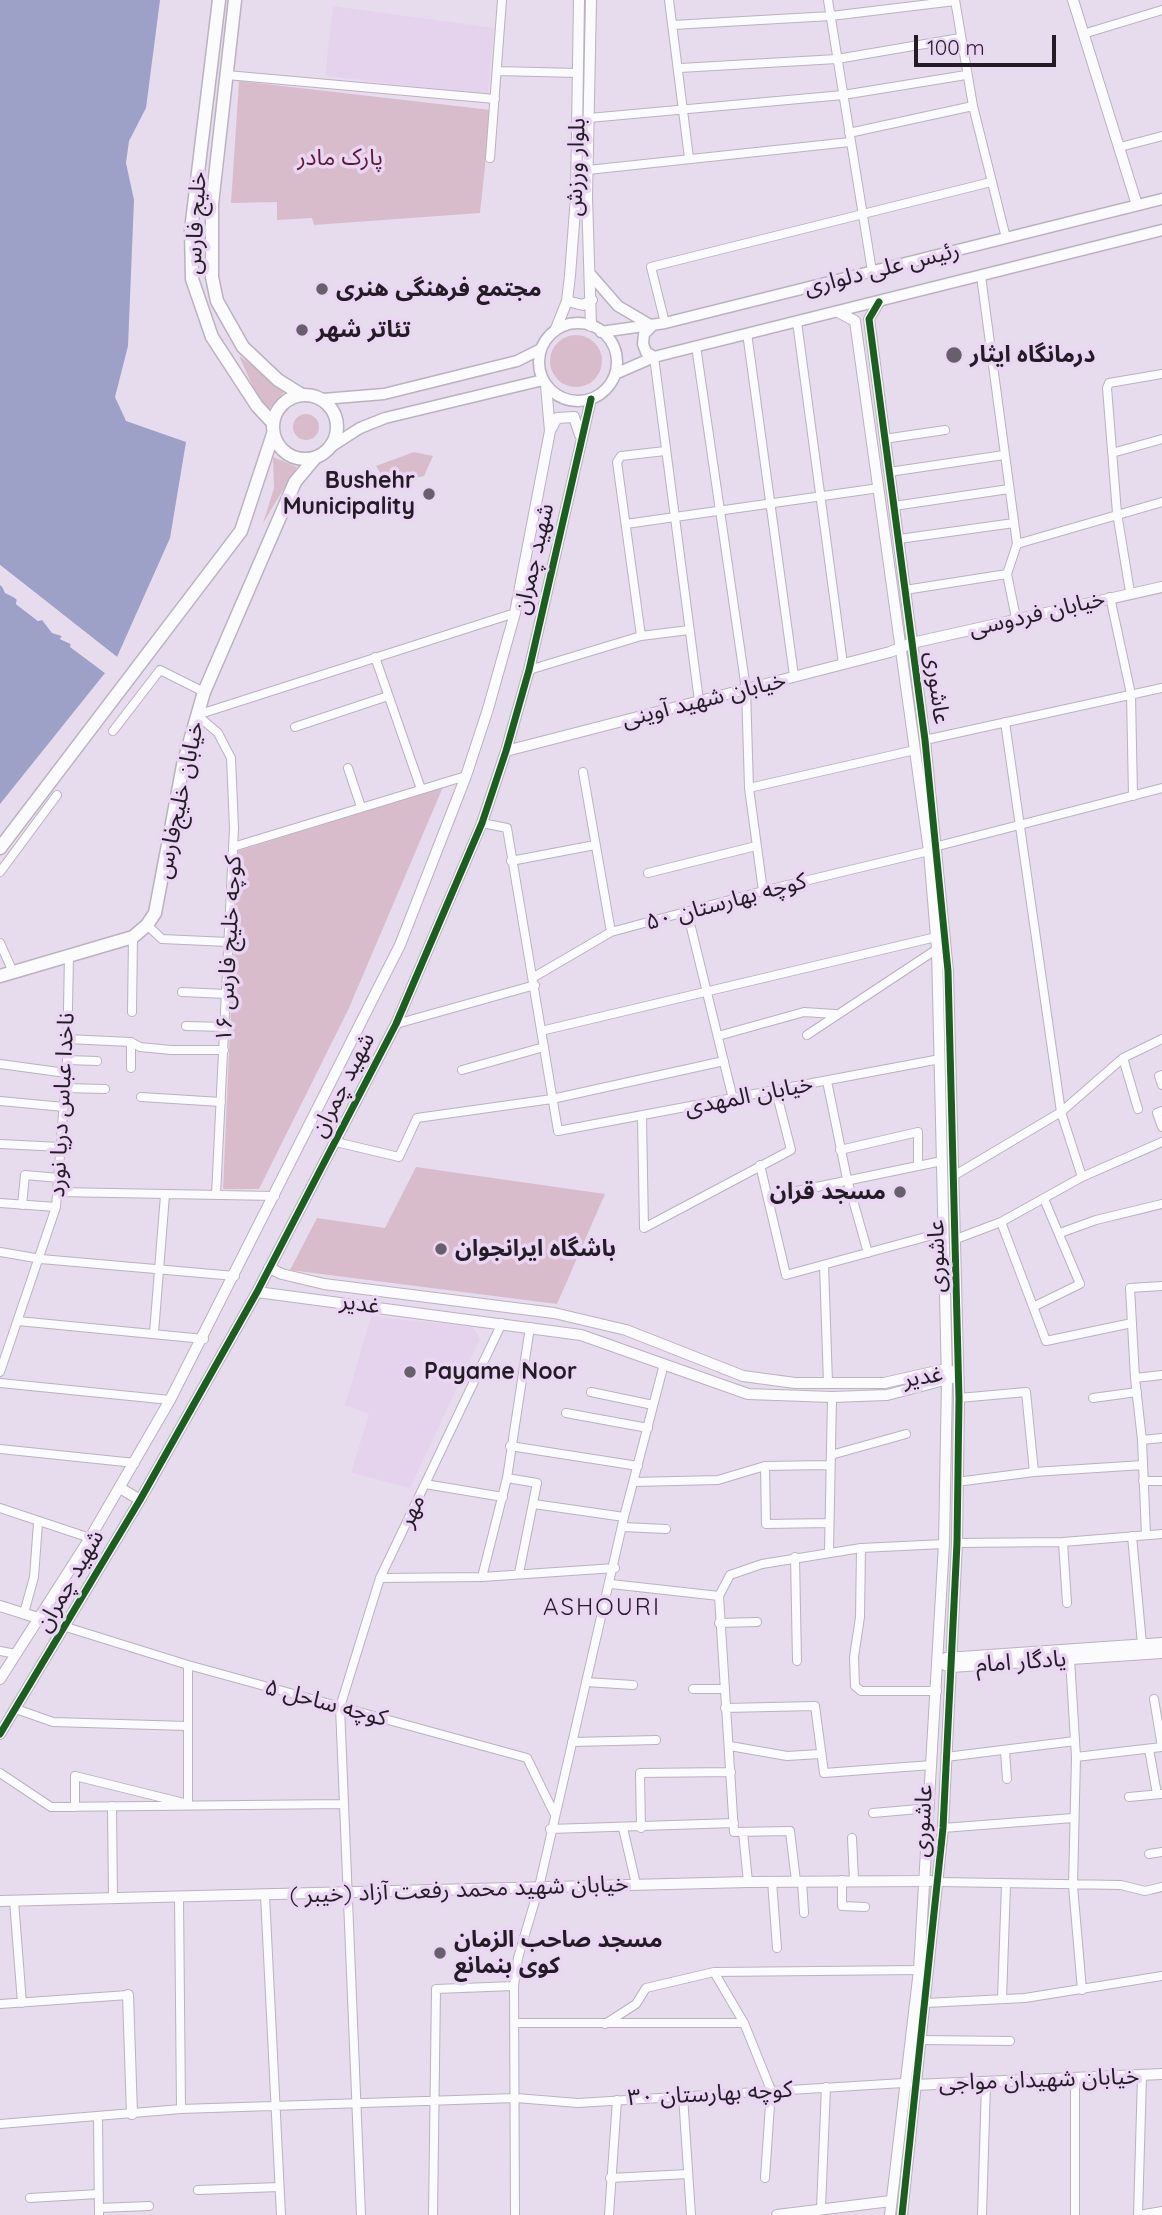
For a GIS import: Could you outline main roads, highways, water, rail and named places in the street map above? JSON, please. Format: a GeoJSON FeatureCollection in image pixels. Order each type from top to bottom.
{"type":"FeatureCollection","features":[{"type":"Feature","properties":{"kind":"main road","name":"خلیج فارس"},"geometry":{"type":"LineString","coordinates":[[219,0],[191,230],[192,279],[212,337],[273,429]]}},
{"type":"Feature","properties":{"kind":"main road","name":"خلیج فارس"},"geometry":{"type":"LineString","coordinates":[[235,0],[211,231],[212,277],[217,301],[243,347],[278,380],[302,394]]}},
{"type":"Feature","properties":{"kind":"main road","name":"رئیس علی دلواری"},"geometry":{"type":"LineString","coordinates":[[596,329],[665,323],[1162,198]]}},
{"type":"Feature","properties":{"kind":"main road","name":"رئیس علی دلواری"},"geometry":{"type":"LineString","coordinates":[[615,374],[654,357],[1162,230]]}},
{"type":"Feature","properties":{"kind":"main road"},"geometry":{"type":"LineString","coordinates":[[591,275],[618,306],[652,326],[644,334],[643,345],[646,352],[654,357]]}},
{"type":"Feature","properties":{"kind":"main road"},"geometry":{"type":"LineString","coordinates":[[0,848],[241,531],[282,404],[302,394],[323,399],[384,394],[517,361],[541,349],[555,331],[567,325],[596,329],[615,350],[615,374],[602,393],[591,399],[566,399],[545,383],[539,361],[541,349]]}},
{"type":"Feature","properties":{"kind":"main road"},"geometry":{"type":"LineString","coordinates":[[273,429],[277,444],[294,458],[315,458],[360,428],[385,418],[545,383]]}},
{"type":"Feature","properties":{"kind":"main road"},"geometry":{"type":"LineString","coordinates":[[323,399],[331,406],[338,426],[332,446]]}},
{"type":"Feature","properties":{"kind":"main road","name":"خیابان خلیج‌فارس"},"geometry":{"type":"LineString","coordinates":[[0,976],[133,937],[147,925],[160,898],[183,765],[204,692],[295,482],[315,458]]}},
{"type":"Feature","properties":{"kind":"water"},"geometry":{"type":"Polygon","coordinates":[[[0,0],[160,0],[146,108],[129,141],[126,163],[134,200],[128,346],[115,397],[126,421],[186,442],[170,538],[117,657],[0,565],[0,0]]]}},
{"type":"Feature","properties":{"kind":"water"},"geometry":{"type":"Polygon","coordinates":[[[0,585],[17,600],[16,604],[38,621],[42,619],[52,632],[62,636],[60,639],[71,644],[70,647],[105,673],[0,804],[0,585]]]}},
{"type":"Feature","properties":{"kind":"place","name":"مجتمع فرهنگی هنری"},"geometry":{"type":"Point","coordinates":[322,289]}},
{"type":"Feature","properties":{"kind":"place","name":"تئاتر شهر"},"geometry":{"type":"Point","coordinates":[302,330]}},
{"type":"Feature","properties":{"kind":"place","name":"درمانگاه ایثار"},"geometry":{"type":"Point","coordinates":[954,355]}},
{"type":"Feature","properties":{"kind":"place","name":"Bushehr Municipality"},"geometry":{"type":"Point","coordinates":[429,494]}},
{"type":"Feature","properties":{"kind":"place","name":"مسجد قران"},"geometry":{"type":"Point","coordinates":[900,1192]}},
{"type":"Feature","properties":{"kind":"place","name":"باشگاه ایرانجوان"},"geometry":{"type":"Point","coordinates":[441,1249]}},
{"type":"Feature","properties":{"kind":"place","name":"Payame Noor"},"geometry":{"type":"Point","coordinates":[410,1372]}},
{"type":"Feature","properties":{"kind":"place","name":"مسجد صاحب الزمان کوی بنمانع"},"geometry":{"type":"Point","coordinates":[440,1953]}},
{"type":"Feature","properties":{"kind":"district","name":"ASHOURI"},"geometry":{"type":"Point","coordinates":[602,1608]}},
{"type":"Feature","properties":{"kind":"park label","name":"پارک مادر"},"geometry":{"type":"Point","coordinates":[340,158]}}]}
